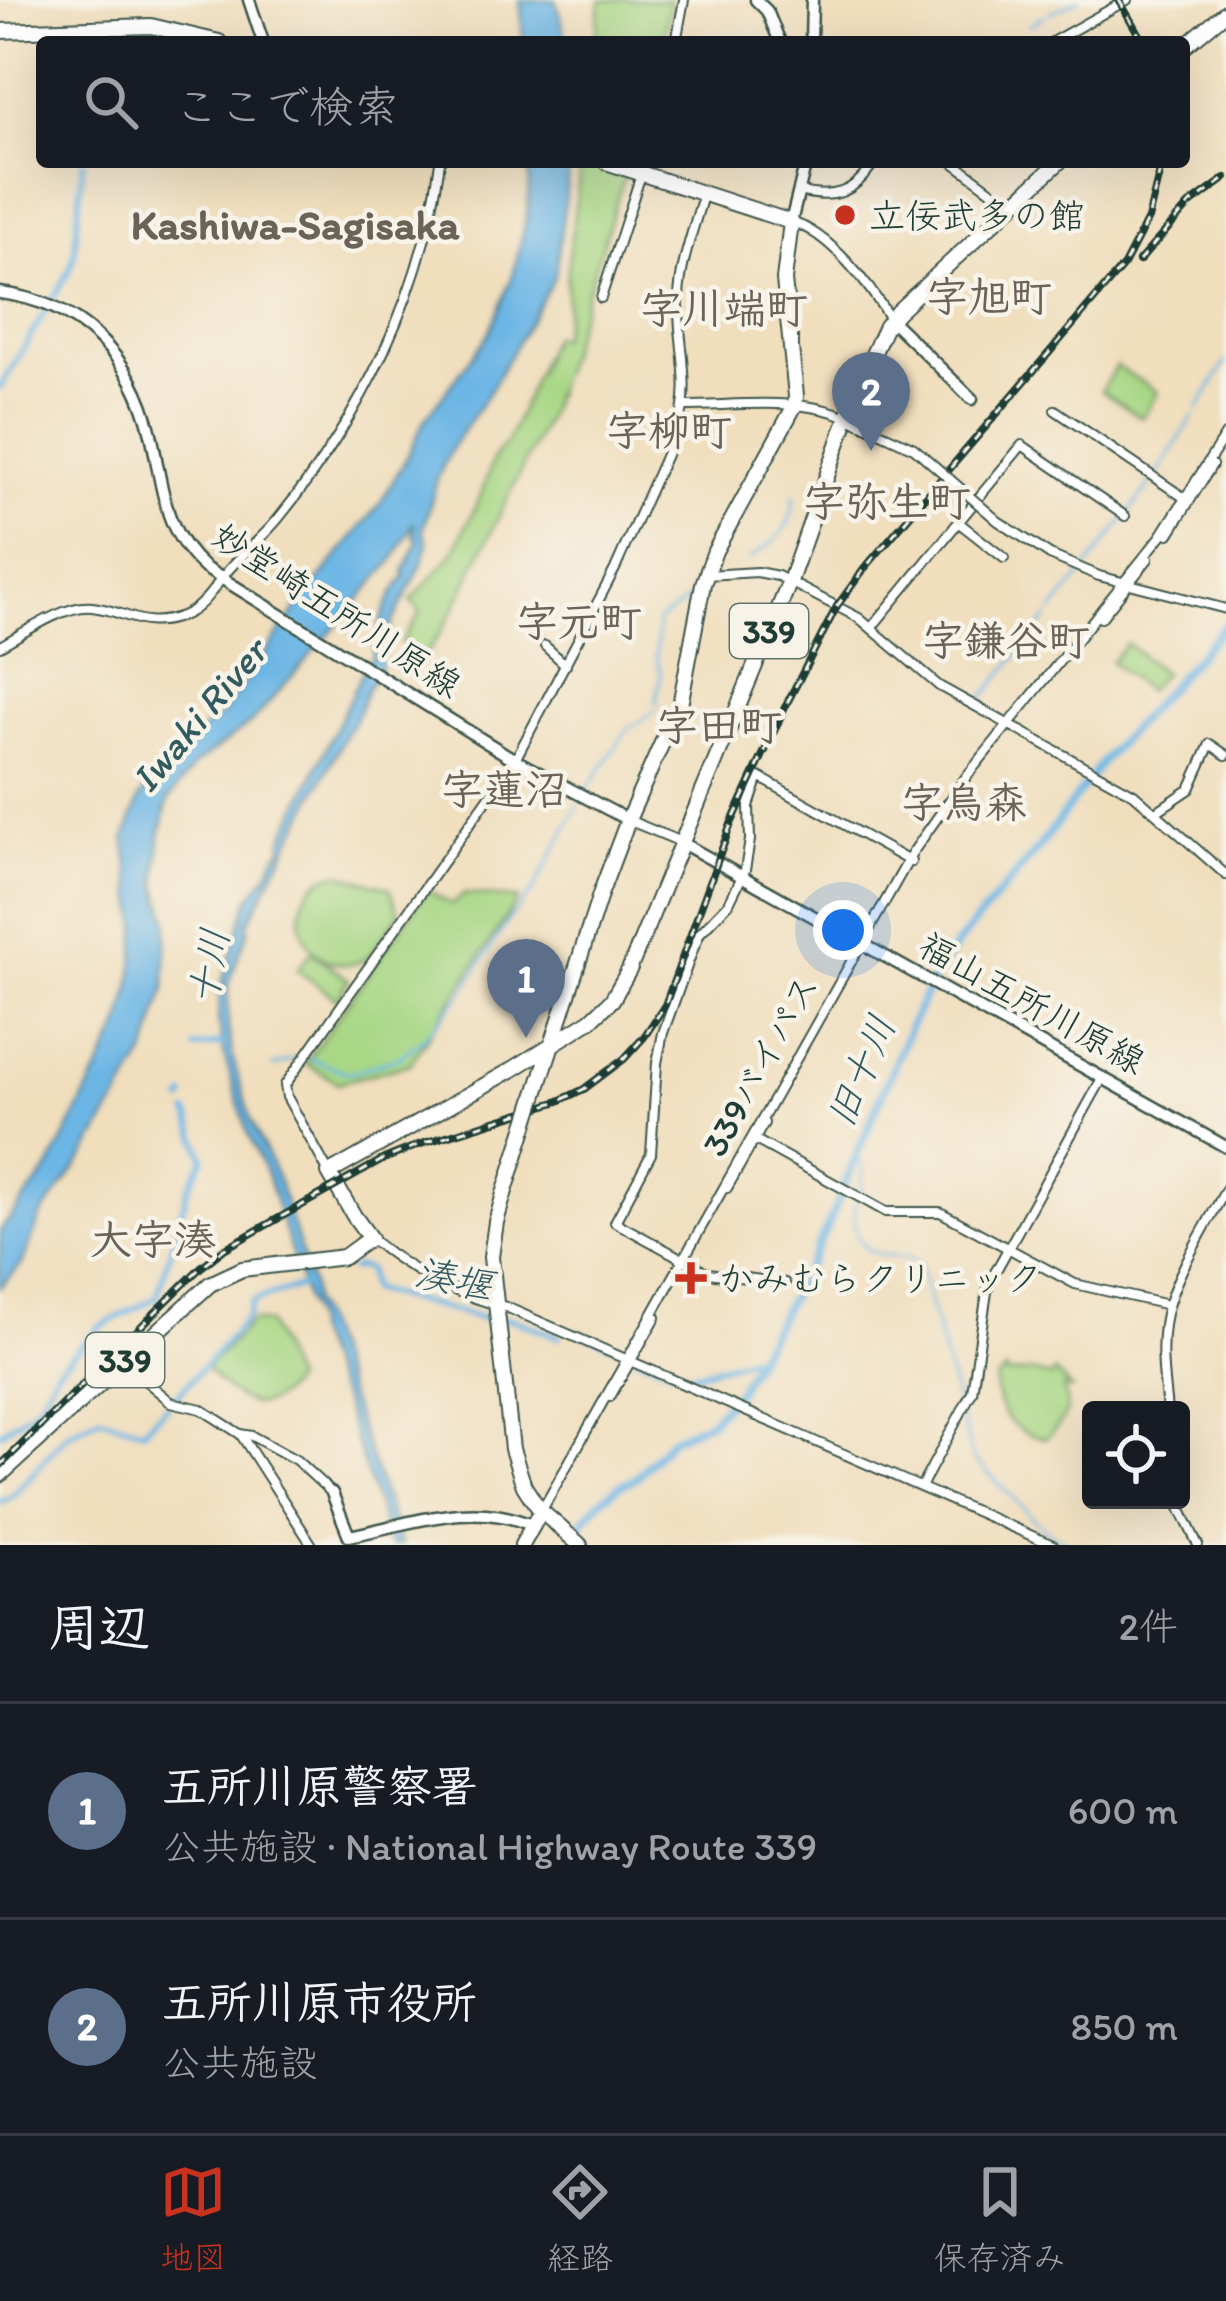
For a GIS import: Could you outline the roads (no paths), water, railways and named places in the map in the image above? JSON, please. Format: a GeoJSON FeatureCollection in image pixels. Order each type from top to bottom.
{"type":"FeatureCollection","features":[{"type":"Feature","properties":{"kind":"highway"},"geometry":{"type":"LineString","coordinates":[[1190,42],[1226,12]]}},
{"type":"Feature","properties":{"kind":"highway"},"geometry":{"type":"LineString","coordinates":[[0,31],[151,26],[194,36]]}},
{"type":"Feature","properties":{"kind":"highway","name":"339"},"geometry":{"type":"LineString","coordinates":[[329,1173],[552,1046],[599,1013],[617,992],[790,581],[890,319],[1052,168]]}},
{"type":"Feature","properties":{"kind":"highway"},"geometry":{"type":"LineString","coordinates":[[574,1540],[537,1518],[512,1449],[492,1243],[601,892],[681,700],[706,575],[795,405],[784,280],[791,222],[641,169]]}},
{"type":"Feature","properties":{"kind":"highway"},"geometry":{"type":"LineString","coordinates":[[329,1173],[370,1238]]}},
{"type":"Feature","properties":{"kind":"highway","name":"339"},"geometry":{"type":"LineString","coordinates":[[0,1475],[210,1284],[233,1271],[328,1261],[351,1254],[370,1238]]}},
{"type":"Feature","properties":{"kind":"highway"},"geometry":{"type":"LineString","coordinates":[[522,1545],[537,1518]]}},
{"type":"Feature","properties":{"kind":"main road"},"geometry":{"type":"LineString","coordinates":[[249,0],[261,36]]}},
{"type":"Feature","properties":{"kind":"main road"},"geometry":{"type":"LineString","coordinates":[[757,0],[777,36]]}},
{"type":"Feature","properties":{"kind":"main road"},"geometry":{"type":"LineString","coordinates":[[811,36],[812,0]]}},
{"type":"Feature","properties":{"kind":"main road"},"geometry":{"type":"LineString","coordinates":[[791,222],[804,168]]}},
{"type":"Feature","properties":{"kind":"main road","name":"妙堂崎五所川原線"},"geometry":{"type":"LineString","coordinates":[[0,293],[32,298],[75,319],[96,334],[125,367],[146,415],[166,509],[196,560],[515,760],[628,820]]}},
{"type":"Feature","properties":{"kind":"main road"},"geometry":{"type":"LineString","coordinates":[[890,319],[972,399]]}},
{"type":"Feature","properties":{"kind":"main road","name":"福山五所川原線"},"geometry":{"type":"LineString","coordinates":[[682,843],[1226,1147]]}},
{"type":"Feature","properties":{"kind":"main road"},"geometry":{"type":"LineString","coordinates":[[332,1492],[350,1540],[462,1512],[537,1518]]}},
{"type":"Feature","properties":{"kind":"street"},"geometry":{"type":"LineString","coordinates":[[677,36],[684,0]]}},
{"type":"Feature","properties":{"kind":"street"},"geometry":{"type":"LineString","coordinates":[[1063,36],[1127,0]]}},
{"type":"Feature","properties":{"kind":"street"},"geometry":{"type":"LineString","coordinates":[[0,646],[76,608],[92,607],[136,621],[174,618],[199,606],[223,580],[278,519],[358,402],[407,299],[422,254],[439,168]]}},
{"type":"Feature","properties":{"kind":"street"},"geometry":{"type":"LineString","coordinates":[[798,191],[825,197],[842,192],[869,168]]}},
{"type":"Feature","properties":{"kind":"street"},"geometry":{"type":"LineString","coordinates":[[961,168],[1012,205]]}},
{"type":"Feature","properties":{"kind":"street"},"geometry":{"type":"LineString","coordinates":[[601,298],[641,169]]}},
{"type":"Feature","properties":{"kind":"street"},"geometry":{"type":"LineString","coordinates":[[329,1173],[284,1089],[515,760],[615,569],[685,406],[680,282],[703,194]]}},
{"type":"Feature","properties":{"kind":"street"},"geometry":{"type":"LineString","coordinates":[[791,222],[821,236],[869,288],[890,319]]}},
{"type":"Feature","properties":{"kind":"street"},"geometry":{"type":"LineString","coordinates":[[685,406],[795,405],[850,418],[914,448],[998,521],[1050,555],[1088,572],[1224,609]]}},
{"type":"Feature","properties":{"kind":"street"},"geometry":{"type":"LineString","coordinates":[[1055,410],[1188,500]]}},
{"type":"Feature","properties":{"kind":"street"},"geometry":{"type":"LineString","coordinates":[[785,1283],[708,1273],[614,1222],[651,1154],[663,1033],[700,933],[729,903],[743,875],[750,840],[748,806],[761,777],[910,861],[949,799],[1126,583],[1188,500],[1226,438]]}},
{"type":"Feature","properties":{"kind":"street"},"geometry":{"type":"LineString","coordinates":[[872,627],[1022,445],[1125,516]]}},
{"type":"Feature","properties":{"kind":"street"},"geometry":{"type":"LineString","coordinates":[[958,522],[1004,558]]}},
{"type":"Feature","properties":{"kind":"street"},"geometry":{"type":"LineString","coordinates":[[706,575],[757,572],[790,581],[872,627],[939,686],[1105,776],[1156,812],[1226,875]]}},
{"type":"Feature","properties":{"kind":"street"},"geometry":{"type":"LineString","coordinates":[[545,646],[566,665]]}},
{"type":"Feature","properties":{"kind":"street"},"geometry":{"type":"LineString","coordinates":[[1156,812],[1190,789],[1210,744],[1226,755]]}},
{"type":"Feature","properties":{"kind":"street"},"geometry":{"type":"LineString","coordinates":[[628,820],[682,843]]}},
{"type":"Feature","properties":{"kind":"street","name":"339バイパス"},"geometry":{"type":"LineString","coordinates":[[537,1518],[910,861]]}},
{"type":"Feature","properties":{"kind":"street"},"geometry":{"type":"LineString","coordinates":[[921,1487],[976,1379],[988,1292],[1102,1077]]}},
{"type":"Feature","properties":{"kind":"street"},"geometry":{"type":"LineString","coordinates":[[753,1138],[894,1214],[940,1212],[1075,1284],[1168,1306]]}},
{"type":"Feature","properties":{"kind":"street"},"geometry":{"type":"LineString","coordinates":[[1166,1401],[1162,1343],[1168,1306],[1226,1189]]}},
{"type":"Feature","properties":{"kind":"street"},"geometry":{"type":"LineString","coordinates":[[370,1238],[429,1280],[496,1314],[628,1360],[1053,1545]]}},
{"type":"Feature","properties":{"kind":"street"},"geometry":{"type":"LineString","coordinates":[[122,1362],[171,1402],[201,1409],[296,1460],[332,1492]]}},
{"type":"Feature","properties":{"kind":"street"},"geometry":{"type":"LineString","coordinates":[[241,1434],[312,1545]]}},
{"type":"Feature","properties":{"kind":"street"},"geometry":{"type":"LineString","coordinates":[[1180,1509],[1198,1545]]}},
{"type":"Feature","properties":{"kind":"water"},"geometry":{"type":"Polygon","coordinates":[[[520,0],[556,0],[565,36],[523,36],[520,0]]]}},
{"type":"Feature","properties":{"kind":"water"},"geometry":{"type":"Polygon","coordinates":[[[527,168],[569,168],[555,276],[437,479],[423,531],[428,543],[392,623],[379,671],[247,925],[228,984],[233,1059],[251,1121],[277,1177],[312,1287],[312,1302],[401,1545],[390,1545],[341,1397],[313,1331],[268,1178],[247,1131],[218,1018],[222,982],[248,900],[282,851],[283,839],[371,660],[387,605],[405,577],[418,541],[414,522],[393,561],[252,722],[196,764],[168,800],[157,885],[168,919],[165,989],[147,1052],[84,1157],[41,1216],[22,1264],[0,1287],[0,1231],[49,1169],[120,1028],[132,982],[138,926],[125,839],[138,801],[167,757],[222,715],[302,601],[379,505],[424,421],[488,335],[513,275],[528,211],[527,168]]]}},
{"type":"Feature","properties":{"kind":"waterway"},"geometry":{"type":"LineString","coordinates":[[1049,13],[1079,0]]}},
{"type":"Feature","properties":{"kind":"waterway"},"geometry":{"type":"LineString","coordinates":[[1029,26],[1044,16]]}},
{"type":"Feature","properties":{"kind":"waterway"},"geometry":{"type":"LineString","coordinates":[[53,298],[74,257],[82,168]]}},
{"type":"Feature","properties":{"kind":"waterway"},"geometry":{"type":"LineString","coordinates":[[0,388],[46,310]]}},
{"type":"Feature","properties":{"kind":"waterway"},"geometry":{"type":"LineString","coordinates":[[1198,409],[1226,362]]}},
{"type":"Feature","properties":{"kind":"waterway"},"geometry":{"type":"LineString","coordinates":[[1158,474],[1194,415]]}},
{"type":"Feature","properties":{"kind":"waterway"},"geometry":{"type":"LineString","coordinates":[[1087,568],[1153,481]]}},
{"type":"Feature","properties":{"kind":"waterway"},"geometry":{"type":"LineString","coordinates":[[749,559],[781,533],[791,517],[794,495]]}},
{"type":"Feature","properties":{"kind":"waterway"},"geometry":{"type":"LineString","coordinates":[[1052,612],[1083,574]]}},
{"type":"Feature","properties":{"kind":"waterway"},"geometry":{"type":"LineString","coordinates":[[658,705],[658,621],[694,596]]}},
{"type":"Feature","properties":{"kind":"waterway"},"geometry":{"type":"LineString","coordinates":[[979,703],[1048,617]]}},
{"type":"Feature","properties":{"kind":"waterway","name":"旧十川"},"geometry":{"type":"LineString","coordinates":[[574,1539],[600,1501],[636,1478],[671,1439],[710,1421],[736,1393],[829,1223],[937,971],[1038,849],[1104,759],[1226,624]]}},
{"type":"Feature","properties":{"kind":"waterway"},"geometry":{"type":"LineString","coordinates":[[586,791],[628,729],[655,711]]}},
{"type":"Feature","properties":{"kind":"waterway"},"geometry":{"type":"LineString","coordinates":[[309,1058],[352,1072],[400,1057],[426,1036],[461,995],[509,919],[533,891],[579,805]]}},
{"type":"Feature","properties":{"kind":"waterway"},"geometry":{"type":"LineString","coordinates":[[195,1048],[226,1043]]}},
{"type":"Feature","properties":{"kind":"waterway"},"geometry":{"type":"LineString","coordinates":[[273,1066],[300,1058]]}},
{"type":"Feature","properties":{"kind":"waterway"},"geometry":{"type":"LineString","coordinates":[[183,1101],[185,1097]]}},
{"type":"Feature","properties":{"kind":"waterway"},"geometry":{"type":"LineString","coordinates":[[0,1433],[32,1410],[57,1369],[101,1326],[157,1297],[188,1188],[204,1158],[188,1113]]}},
{"type":"Feature","properties":{"kind":"waterway"},"geometry":{"type":"LineString","coordinates":[[858,1157],[863,1169],[861,1193]]}},
{"type":"Feature","properties":{"kind":"waterway"},"geometry":{"type":"LineString","coordinates":[[856,1203],[855,1226],[865,1246],[919,1263],[959,1411]]}},
{"type":"Feature","properties":{"kind":"waterway","name":"湊堰"},"geometry":{"type":"LineString","coordinates":[[352,1269],[368,1270],[370,1290],[481,1318],[513,1319],[559,1337]]}},
{"type":"Feature","properties":{"kind":"waterway"},"geometry":{"type":"LineString","coordinates":[[273,1295],[304,1285]]}},
{"type":"Feature","properties":{"kind":"waterway"},"geometry":{"type":"LineString","coordinates":[[174,1399],[247,1318],[252,1302],[269,1296]]}},
{"type":"Feature","properties":{"kind":"waterway","name":"湊堰"},"geometry":{"type":"LineString","coordinates":[[575,1331],[625,1350]]}},
{"type":"Feature","properties":{"kind":"waterway","name":"湊堰"},"geometry":{"type":"LineString","coordinates":[[638,1357],[689,1375],[759,1355]]}},
{"type":"Feature","properties":{"kind":"waterway"},"geometry":{"type":"LineString","coordinates":[[0,1502],[13,1496],[66,1435],[100,1417],[143,1430],[169,1404]]}},
{"type":"Feature","properties":{"kind":"waterway"},"geometry":{"type":"LineString","coordinates":[[962,1420],[972,1457],[1045,1530],[1067,1542]]}},
{"type":"Feature","properties":{"kind":"railway"},"geometry":{"type":"LineString","coordinates":[[1119,0],[1140,36]]}},
{"type":"Feature","properties":{"kind":"railway"},"geometry":{"type":"LineString","coordinates":[[0,1466],[224,1249],[384,1159],[584,1089],[644,1037],[665,1005],[731,824],[837,606],[1124,265],[1148,219],[1161,168]]}},
{"type":"Feature","properties":{"kind":"railway"},"geometry":{"type":"LineString","coordinates":[[1139,261],[1189,205],[1226,178]]}},
{"type":"Feature","properties":{"kind":"place","name":"立佞武多の館"},"geometry":{"type":"Point","coordinates":[845,215]}},
{"type":"Feature","properties":{"kind":"place","name":"五所川原市役所"},"geometry":{"type":"Point","coordinates":[871,451]}},
{"type":"Feature","properties":{"kind":"place","name":"五所川原警察署"},"geometry":{"type":"Point","coordinates":[526,1038]}},
{"type":"Feature","properties":{"kind":"place","name":"かみむらクリニック"},"geometry":{"type":"Point","coordinates":[691,1278]}},
{"type":"Feature","properties":{"kind":"district","name":"Kashiwa-Sagisaka"},"geometry":{"type":"Point","coordinates":[295,224]}},
{"type":"Feature","properties":{"kind":"district","name":"字旭町"},"geometry":{"type":"Point","coordinates":[989,296]}},
{"type":"Feature","properties":{"kind":"district","name":"字川端町"},"geometry":{"type":"Point","coordinates":[724,308]}},
{"type":"Feature","properties":{"kind":"district","name":"字柳町"},"geometry":{"type":"Point","coordinates":[669,430]}},
{"type":"Feature","properties":{"kind":"district","name":"字弥生町"},"geometry":{"type":"Point","coordinates":[887,501]}},
{"type":"Feature","properties":{"kind":"district","name":"字元町"},"geometry":{"type":"Point","coordinates":[579,621]}},
{"type":"Feature","properties":{"kind":"district","name":"字鎌谷町"},"geometry":{"type":"Point","coordinates":[1006,640]}},
{"type":"Feature","properties":{"kind":"district","name":"字田町"},"geometry":{"type":"Point","coordinates":[719,725]}},
{"type":"Feature","properties":{"kind":"district","name":"字蓮沼"},"geometry":{"type":"Point","coordinates":[504,789]}},
{"type":"Feature","properties":{"kind":"district","name":"字烏森"},"geometry":{"type":"Point","coordinates":[964,802]}},
{"type":"Feature","properties":{"kind":"district","name":"大字湊"},"geometry":{"type":"Point","coordinates":[153,1239]}},
{"type":"Feature","properties":{"kind":"water label","name":"Iwaki River"},"geometry":{"type":"Point","coordinates":[199,715]}},
{"type":"Feature","properties":{"kind":"water label","name":"十川"},"geometry":{"type":"Point","coordinates":[209,967]}}]}
